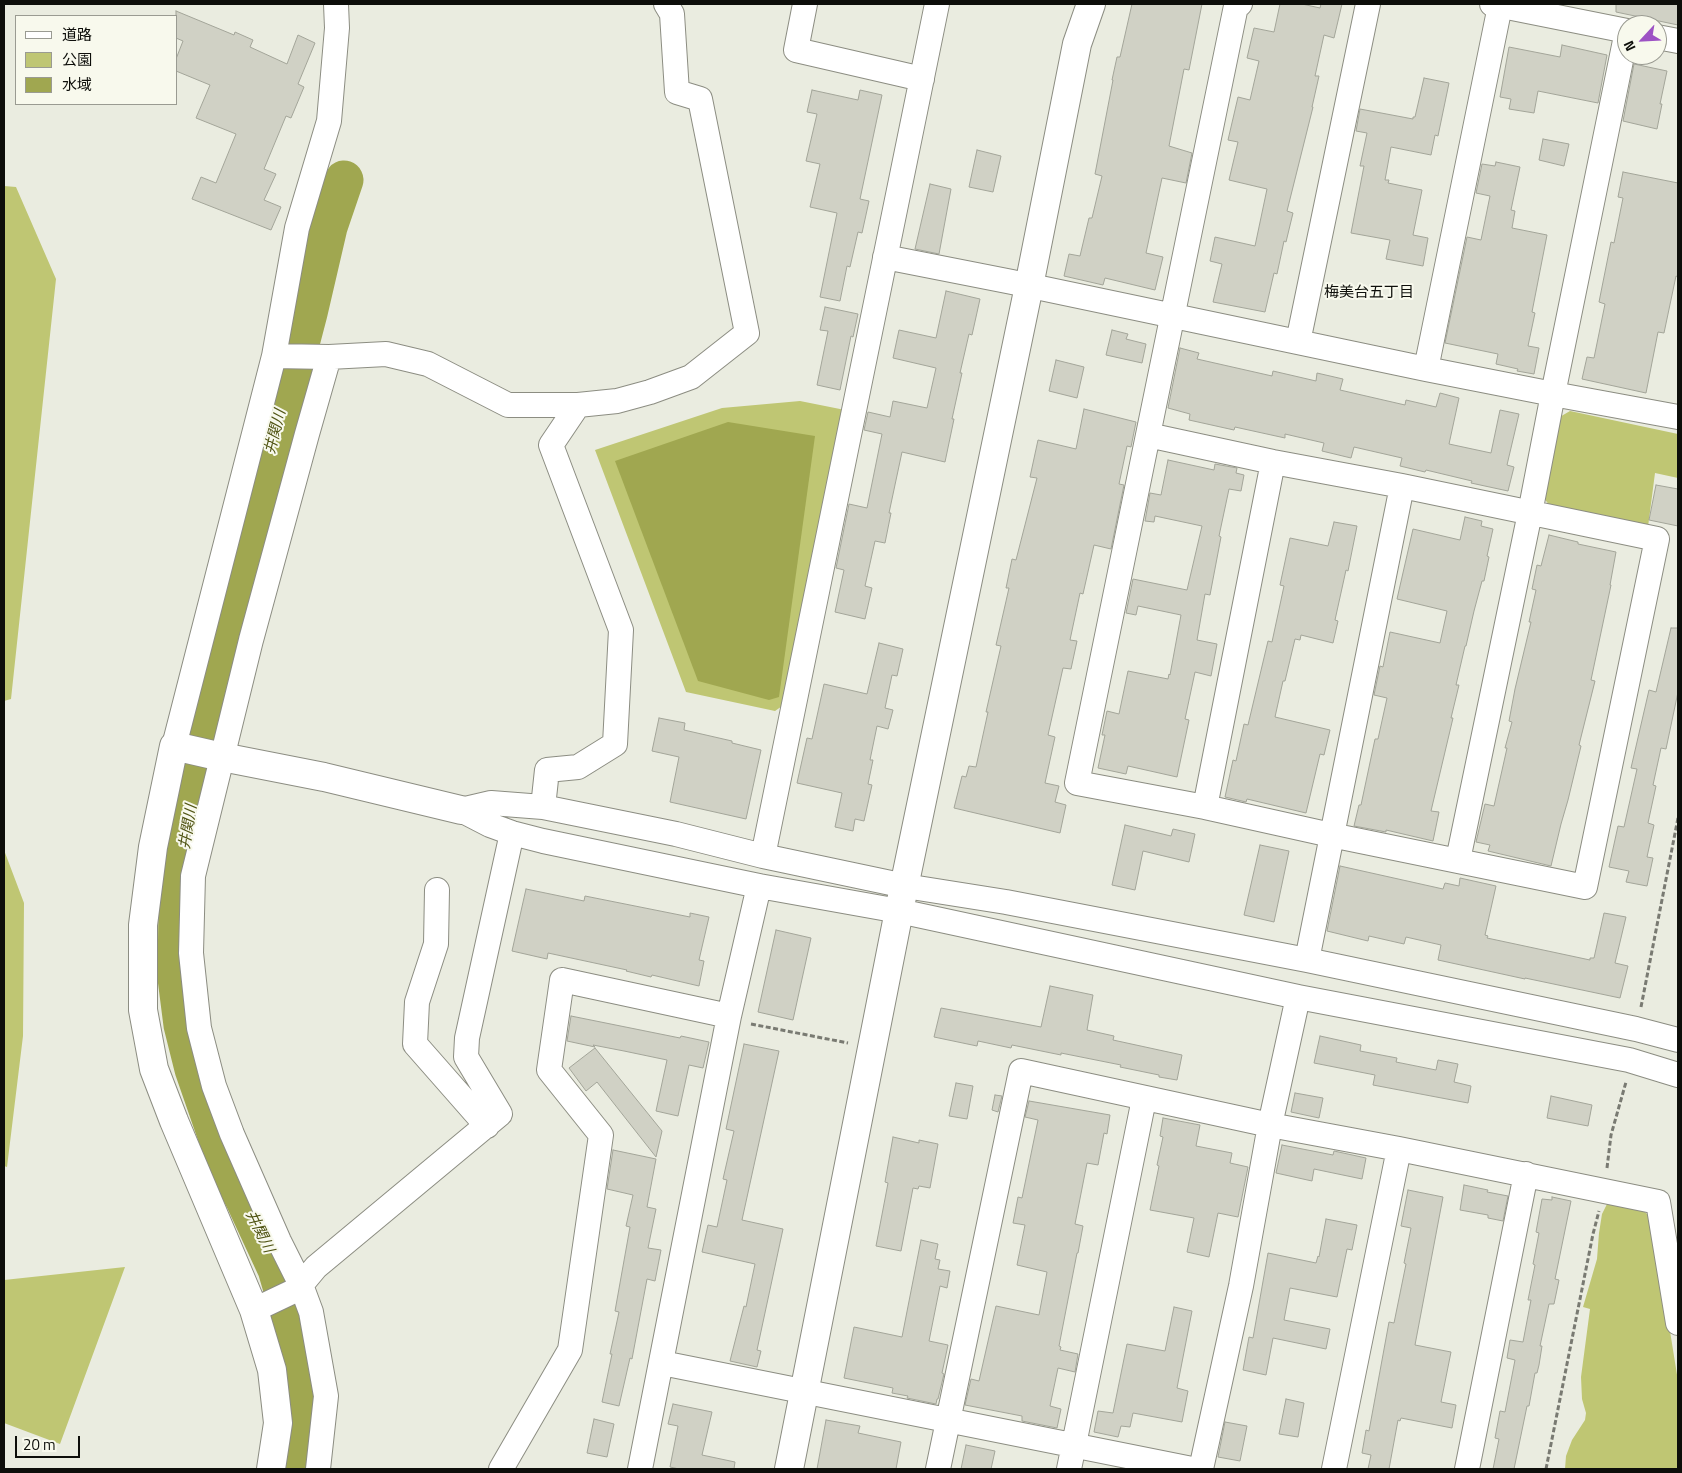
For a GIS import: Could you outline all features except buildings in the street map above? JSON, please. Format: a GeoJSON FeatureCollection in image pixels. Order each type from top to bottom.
{"type":"FeatureCollection","features":[{"type":"Feature","properties":{"kind":"street"},"geometry":{"type":"LineString","coordinates":[[271,1469],[278,1423],[264,1306],[174,1121],[154,1069],[144,1010],[143,925],[153,847],[174,746],[274,356],[297,228],[329,121],[337,28],[336,4]]}},
{"type":"Feature","properties":{"kind":"street"},"geometry":{"type":"LineString","coordinates":[[274,356],[330,357],[386,354],[428,364],[508,405],[578,405],[617,401],[650,392],[690,377],[747,333],[700,99],[677,92],[672,14],[666,4]]}},
{"type":"Feature","properties":{"kind":"street"},"geometry":{"type":"LineString","coordinates":[[806,4],[796,50],[922,79]]}},
{"type":"Feature","properties":{"kind":"street"},"geometry":{"type":"LineString","coordinates":[[763,856],[938,4]]}},
{"type":"Feature","properties":{"kind":"street"},"geometry":{"type":"LineString","coordinates":[[789,1469],[902,899],[1029,286],[1077,44],[1091,4]]}},
{"type":"Feature","properties":{"kind":"street"},"geometry":{"type":"LineString","coordinates":[[1148,435],[1657,539],[1585,887],[1205,807],[1077,783],[1172,316],[1236,6],[1240,4]]}},
{"type":"Feature","properties":{"kind":"street"},"geometry":{"type":"LineString","coordinates":[[1298,342],[1368,4]]}},
{"type":"Feature","properties":{"kind":"street"},"geometry":{"type":"LineString","coordinates":[[1426,369],[1496,5],[1617,29]]}},
{"type":"Feature","properties":{"kind":"street"},"geometry":{"type":"LineString","coordinates":[[1458,860],[1620,65]]}},
{"type":"Feature","properties":{"kind":"street"},"geometry":{"type":"LineString","coordinates":[[885,257],[1426,369],[1678,417]]}},
{"type":"Feature","properties":{"kind":"street"},"geometry":{"type":"LineString","coordinates":[[318,1469],[326,1396],[311,1312],[298,1288],[232,1134],[214,1086],[200,1028],[191,952],[193,876],[254,630],[307,434],[330,357]]}},
{"type":"Feature","properties":{"kind":"street"},"geometry":{"type":"LineString","coordinates":[[543,807],[547,770],[578,767],[616,744],[621,630],[551,444],[578,405]]}},
{"type":"Feature","properties":{"kind":"street"},"geometry":{"type":"LineString","coordinates":[[1205,807],[1273,462]]}},
{"type":"Feature","properties":{"kind":"street"},"geometry":{"type":"LineString","coordinates":[[1306,960],[1402,486]]}},
{"type":"Feature","properties":{"kind":"street"},"geometry":{"type":"LineString","coordinates":[[174,746],[324,777],[461,810],[490,825],[512,833],[760,886],[902,899],[1006,902],[1306,960],[1636,1029],[1678,1040]]}},
{"type":"Feature","properties":{"kind":"street"},"geometry":{"type":"LineString","coordinates":[[461,810],[491,803],[543,807],[676,834],[763,856],[902,899],[1298,997],[1629,1060],[1678,1075]]}},
{"type":"Feature","properties":{"kind":"street"},"geometry":{"type":"LineString","coordinates":[[264,1306],[298,1288],[316,1267],[500,1114],[466,1056],[467,1038],[512,833]]}},
{"type":"Feature","properties":{"kind":"street"},"geometry":{"type":"LineString","coordinates":[[640,1469],[729,1016],[760,886]]}},
{"type":"Feature","properties":{"kind":"street"},"geometry":{"type":"LineString","coordinates":[[437,890],[436,944],[417,1002],[415,1044],[487,1126]]}},
{"type":"Feature","properties":{"kind":"street"},"geometry":{"type":"LineString","coordinates":[[501,1469],[570,1350],[601,1136],[549,1070],[562,980],[729,1016]]}},
{"type":"Feature","properties":{"kind":"street"},"geometry":{"type":"LineString","coordinates":[[1201,1469],[1241,1286],[1270,1125],[1298,997]]}},
{"type":"Feature","properties":{"kind":"street"},"geometry":{"type":"LineString","coordinates":[[938,1469],[1022,1071],[1270,1125],[1526,1174],[1658,1202],[1678,1323]]}},
{"type":"Feature","properties":{"kind":"street"},"geometry":{"type":"LineString","coordinates":[[1069,1469],[1144,1099]]}},
{"type":"Feature","properties":{"kind":"street"},"geometry":{"type":"LineString","coordinates":[[1334,1469],[1399,1149]]}},
{"type":"Feature","properties":{"kind":"street"},"geometry":{"type":"LineString","coordinates":[[1467,1469],[1526,1174]]}},
{"type":"Feature","properties":{"kind":"street"},"geometry":{"type":"LineString","coordinates":[[662,1363],[1192,1469]]}},
{"type":"Feature","properties":{"kind":"path"},"geometry":{"type":"LineString","coordinates":[[1640,1013],[1678,818]]}},
{"type":"Feature","properties":{"kind":"path"},"geometry":{"type":"LineString","coordinates":[[729,1016],[742,1022],[853,1044]]}},
{"type":"Feature","properties":{"kind":"path"},"geometry":{"type":"LineString","coordinates":[[1546,1469],[1593,1234],[1604,1192],[1610,1135],[1626,1079]]}},
{"type":"Feature","properties":{"kind":"green space"},"geometry":{"type":"Polygon","coordinates":[[[4,186],[16,187],[56,279],[11,699],[4,701],[4,186]]]}},
{"type":"Feature","properties":{"kind":"green space"},"geometry":{"type":"Polygon","coordinates":[[[800,401],[845,410],[785,704],[775,711],[686,692],[595,450],[722,408],[800,401]]]}},
{"type":"Feature","properties":{"kind":"green space"},"geometry":{"type":"Polygon","coordinates":[[[1570,411],[1678,434],[1678,478],[1655,473],[1648,527],[1551,507],[1542,496],[1558,418],[1570,411]]]}},
{"type":"Feature","properties":{"kind":"green space"},"geometry":{"type":"Polygon","coordinates":[[[4,850],[24,903],[23,1036],[7,1167],[4,1166],[4,850]]]}},
{"type":"Feature","properties":{"kind":"green space"},"geometry":{"type":"Polygon","coordinates":[[[1608,1202],[1642,1209],[1652,1219],[1678,1381],[1678,1469],[1565,1469],[1566,1456],[1572,1440],[1585,1420],[1586,1413],[1582,1399],[1581,1377],[1590,1309],[1583,1307],[1597,1259],[1602,1214],[1608,1202]]]}},
{"type":"Feature","properties":{"kind":"green space"},"geometry":{"type":"Polygon","coordinates":[[[125,1267],[60,1444],[4,1423],[4,1280],[125,1267]]]}},
{"type":"Feature","properties":{"kind":"water"},"geometry":{"type":"Polygon","coordinates":[[[728,422],[815,436],[779,697],[769,700],[698,681],[615,461],[728,422]]]}},
{"type":"Feature","properties":{"kind":"waterway","name":"井関川"},"geometry":{"type":"LineString","coordinates":[[303,1469],[307,1436],[304,1361],[277,1269],[229,1170],[194,1069],[183,1025],[177,978],[178,903],[188,822],[239,577],[308,313],[328,227],[344,180]]}},
{"type":"Feature","properties":{"kind":"district","name":"梅美台五丁目"},"geometry":{"type":"Point","coordinates":[1369,293]}}]}
